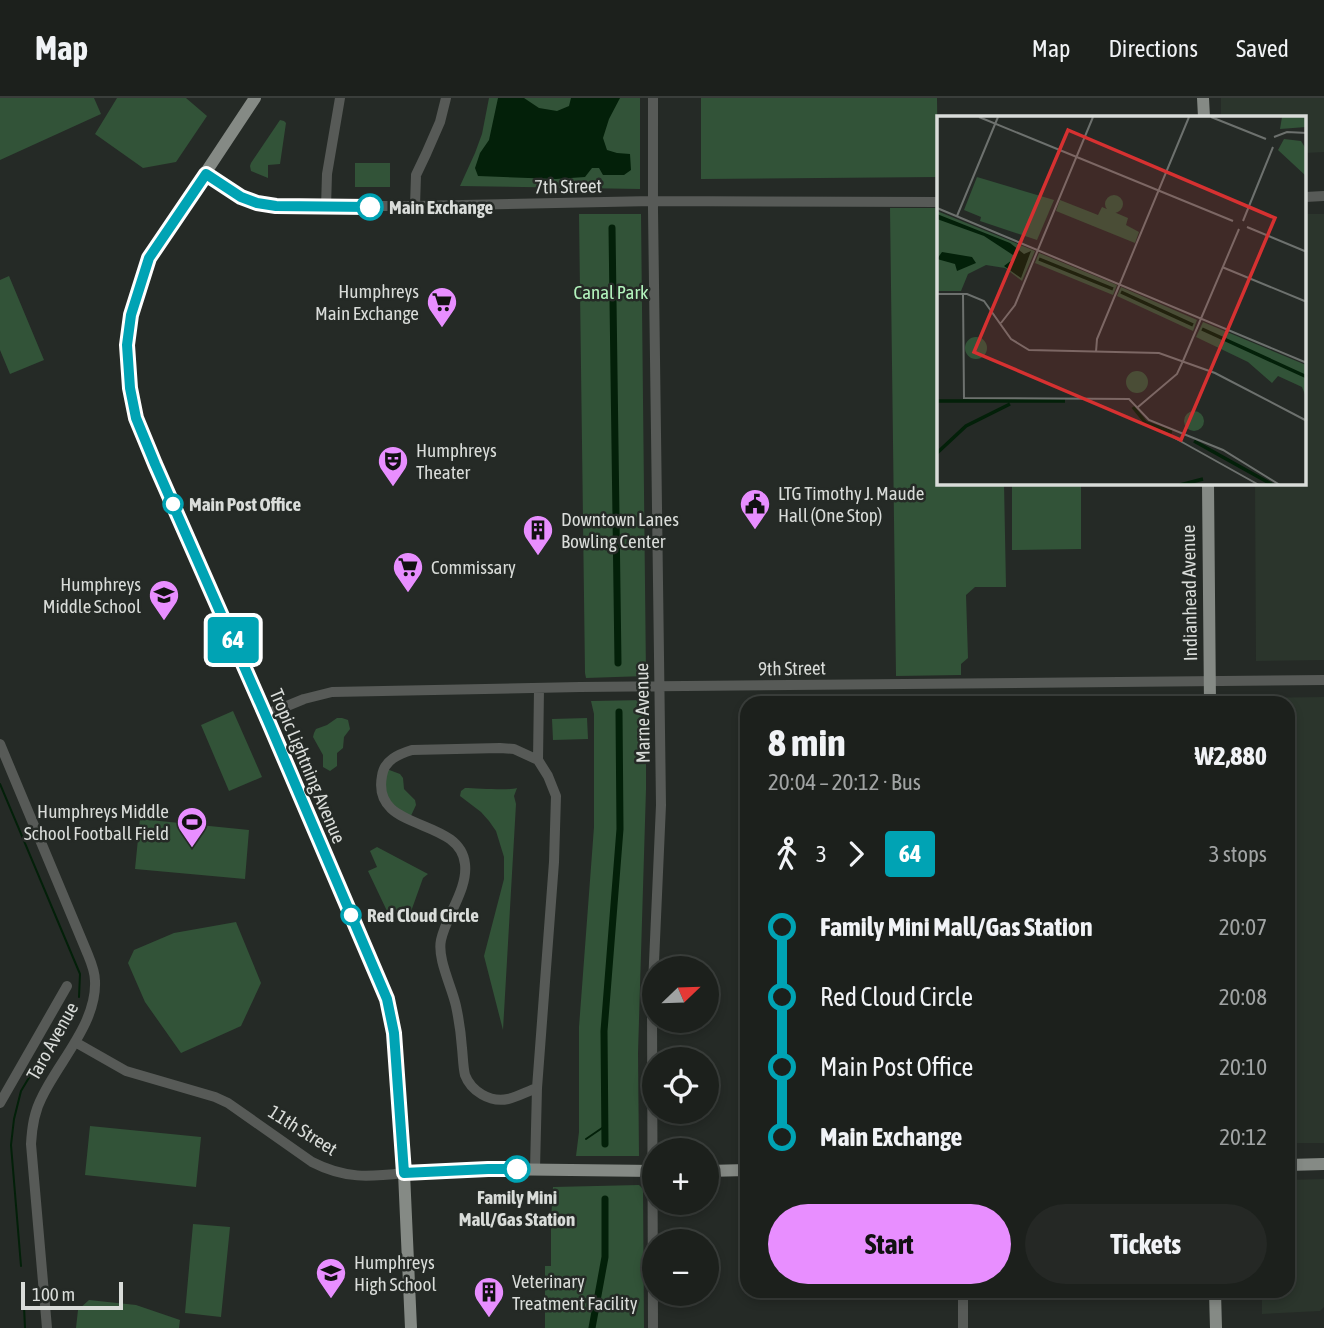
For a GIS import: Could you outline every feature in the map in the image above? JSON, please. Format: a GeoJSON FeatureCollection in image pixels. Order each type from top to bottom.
{"type":"FeatureCollection","features":[{"type":"Feature","properties":{"kind":"main road","name":"Tropic Lightning Avenue"},"geometry":{"type":"LineString","coordinates":[[255,98],[149,258],[131,315],[127,345],[130,388],[141,430],[387,999],[394,1033],[411,1328]]}},
{"type":"Feature","properties":{"kind":"main road"},"geometry":{"type":"LineString","coordinates":[[1203,98],[1204,116]]}},
{"type":"Feature","properties":{"kind":"main road","name":"Indianhead Avenue"},"geometry":{"type":"LineString","coordinates":[[1208,485],[1210,696]]}},
{"type":"Feature","properties":{"kind":"main road"},"geometry":{"type":"LineString","coordinates":[[1295,1165],[1324,1164]]}},
{"type":"Feature","properties":{"kind":"main road","name":"11th Street"},"geometry":{"type":"LineString","coordinates":[[404,1173],[488,1169],[642,1171]]}},
{"type":"Feature","properties":{"kind":"main road"},"geometry":{"type":"LineString","coordinates":[[719,1171],[740,1170]]}},
{"type":"Feature","properties":{"kind":"main road"},"geometry":{"type":"LineString","coordinates":[[1216,1298],[1216,1328]]}},
{"type":"Feature","properties":{"kind":"street"},"geometry":{"type":"LineString","coordinates":[[326,207],[326,188],[340,98]]}},
{"type":"Feature","properties":{"kind":"street"},"geometry":{"type":"LineString","coordinates":[[415,206],[416,175],[440,122],[446,98]]}},
{"type":"Feature","properties":{"kind":"street","name":"Marne Avenue"},"geometry":{"type":"LineString","coordinates":[[653,98],[660,805],[652,1007],[653,1138]]}},
{"type":"Feature","properties":{"kind":"street","name":"7th Street"},"geometry":{"type":"LineString","coordinates":[[206,174],[241,197],[276,206],[653,201],[937,202]]}},
{"type":"Feature","properties":{"kind":"street"},"geometry":{"type":"LineString","coordinates":[[1306,197],[1324,196]]}},
{"type":"Feature","properties":{"kind":"street","name":"9th Street"},"geometry":{"type":"LineString","coordinates":[[265,715],[304,699],[332,692],[1324,680]]}},
{"type":"Feature","properties":{"kind":"street"},"geometry":{"type":"LineString","coordinates":[[535,1169],[537,1088],[554,862],[556,796],[538,760],[539,689]]}},
{"type":"Feature","properties":{"kind":"street","name":"Taro Avenue"},"geometry":{"type":"LineString","coordinates":[[0,744],[93,966],[95,979],[92,1006],[75,1042],[43,1095],[32,1125],[31,1144],[47,1328]]}},
{"type":"Feature","properties":{"kind":"street"},"geometry":{"type":"LineString","coordinates":[[537,1088],[507,1099],[492,1099],[471,1085],[466,1075],[453,992],[440,951],[441,940],[464,880],[463,856],[447,836],[409,820],[390,808],[382,794],[381,786],[384,768],[399,754],[412,750],[500,748],[514,750],[538,760]]}},
{"type":"Feature","properties":{"kind":"street"},"geometry":{"type":"LineString","coordinates":[[0,1102],[67,986]]}},
{"type":"Feature","properties":{"kind":"street","name":"11th Street"},"geometry":{"type":"LineString","coordinates":[[75,1042],[126,1072],[228,1103],[324,1169],[357,1177],[404,1173]]}},
{"type":"Feature","properties":{"kind":"street","name":"Marne Avenue"},"geometry":{"type":"LineString","coordinates":[[653,1215],[653,1328]]}},
{"type":"Feature","properties":{"kind":"street"},"geometry":{"type":"LineString","coordinates":[[963,1298],[963,1328]]}},
{"type":"Feature","properties":{"kind":"shaded area"},"geometry":{"type":"Polygon","coordinates":[[[498,98],[524,98],[539,108],[557,111],[569,106],[571,98],[620,98],[603,138],[607,150],[630,154],[631,170],[624,175],[603,175],[599,168],[592,168],[585,177],[556,179],[478,176],[475,168],[480,153],[489,140],[498,98]]]}},
{"type":"Feature","properties":{"kind":"shaded area"},"geometry":{"type":"Polygon","coordinates":[[[1221,98],[1324,98],[1324,152],[1306,153],[1306,116],[1221,116],[1221,98]]]}},
{"type":"Feature","properties":{"kind":"shaded area"},"geometry":{"type":"Polygon","coordinates":[[[1306,214],[1324,214],[1324,660],[1256,661],[1255,485],[1306,485],[1306,214]]]}},
{"type":"Feature","properties":{"kind":"shaded area"},"geometry":{"type":"Polygon","coordinates":[[[1295,697],[1324,697],[1324,1143],[1295,1143],[1295,697]]]}},
{"type":"Feature","properties":{"kind":"shaded area"},"geometry":{"type":"Polygon","coordinates":[[[1324,1179],[1324,1307],[1320,1311],[1262,1314],[1262,1298],[1295,1298],[1295,1180],[1324,1179]]]}},
{"type":"Feature","properties":{"kind":"green space"},"geometry":{"type":"Polygon","coordinates":[[[0,98],[94,98],[101,114],[0,160],[0,98]]]}},
{"type":"Feature","properties":{"kind":"green space"},"geometry":{"type":"Polygon","coordinates":[[[117,98],[186,98],[207,116],[176,162],[143,168],[95,134],[117,98]]]}},
{"type":"Feature","properties":{"kind":"green space"},"geometry":{"type":"Polygon","coordinates":[[[489,98],[640,98],[640,189],[460,186],[482,134],[489,98]]]}},
{"type":"Feature","properties":{"kind":"green space"},"geometry":{"type":"Polygon","coordinates":[[[701,98],[937,98],[937,177],[701,179],[701,98]]]}},
{"type":"Feature","properties":{"kind":"green space"},"geometry":{"type":"Polygon","coordinates":[[[280,120],[286,123],[280,164],[268,165],[268,178],[251,171],[250,166],[280,120]]]}},
{"type":"Feature","properties":{"kind":"green space"},"geometry":{"type":"Polygon","coordinates":[[[355,163],[390,163],[390,187],[355,187],[355,163]]]}},
{"type":"Feature","properties":{"kind":"green space"},"geometry":{"type":"Polygon","coordinates":[[[890,208],[937,208],[937,485],[1004,485],[1006,587],[975,587],[966,595],[968,658],[961,664],[961,675],[896,676],[890,208]]]}},
{"type":"Feature","properties":{"kind":"green space","name":"Canal Park"},"geometry":{"type":"Polygon","coordinates":[[[579,214],[641,214],[646,676],[586,678],[585,673],[579,214]]]}},
{"type":"Feature","properties":{"kind":"green space"},"geometry":{"type":"Polygon","coordinates":[[[9,276],[44,360],[10,374],[0,350],[0,280],[9,276]]]}},
{"type":"Feature","properties":{"kind":"green space"},"geometry":{"type":"Polygon","coordinates":[[[1012,485],[1081,485],[1081,549],[1012,550],[1012,485]]]}},
{"type":"Feature","properties":{"kind":"green space"},"geometry":{"type":"Polygon","coordinates":[[[646,700],[638,1053],[639,1156],[576,1156],[579,1132],[579,1027],[594,827],[594,714],[591,701],[646,700]]]}},
{"type":"Feature","properties":{"kind":"green space"},"geometry":{"type":"Polygon","coordinates":[[[233,711],[262,777],[229,791],[201,725],[233,711]]]}},
{"type":"Feature","properties":{"kind":"green space"},"geometry":{"type":"Polygon","coordinates":[[[337,718],[348,720],[350,729],[344,737],[343,748],[337,753],[337,766],[330,771],[323,767],[323,755],[313,737],[316,729],[337,718]]]}},
{"type":"Feature","properties":{"kind":"green space"},"geometry":{"type":"Polygon","coordinates":[[[587,718],[588,739],[553,740],[552,719],[587,718]]]}},
{"type":"Feature","properties":{"kind":"green space"},"geometry":{"type":"Polygon","coordinates":[[[384,768],[400,774],[404,789],[415,800],[416,805],[409,820],[385,802],[384,768]]]}},
{"type":"Feature","properties":{"kind":"green space"},"geometry":{"type":"Polygon","coordinates":[[[465,788],[517,788],[514,796],[516,804],[503,1030],[484,956],[504,879],[504,857],[496,831],[489,821],[460,796],[465,788]]]}},
{"type":"Feature","properties":{"kind":"green space","name":"Humphreys Middle School Football Field"},"geometry":{"type":"Polygon","coordinates":[[[140,819],[249,830],[245,879],[135,869],[140,819]]]}},
{"type":"Feature","properties":{"kind":"green space"},"geometry":{"type":"Polygon","coordinates":[[[377,847],[428,874],[423,878],[409,917],[401,921],[395,908],[387,911],[368,871],[377,867],[370,851],[377,847]]]}},
{"type":"Feature","properties":{"kind":"green space"},"geometry":{"type":"Polygon","coordinates":[[[236,922],[261,983],[241,1026],[181,1053],[145,1002],[128,963],[134,950],[174,933],[236,922]]]}},
{"type":"Feature","properties":{"kind":"green space"},"geometry":{"type":"Polygon","coordinates":[[[90,1126],[201,1137],[196,1187],[85,1175],[90,1126]]]}},
{"type":"Feature","properties":{"kind":"green space"},"geometry":{"type":"Polygon","coordinates":[[[639,1185],[642,1188],[644,1328],[545,1328],[545,1266],[551,1266],[553,1187],[639,1185]]]}},
{"type":"Feature","properties":{"kind":"green space"},"geometry":{"type":"Polygon","coordinates":[[[193,1224],[230,1227],[221,1317],[185,1313],[193,1224]]]}},
{"type":"Feature","properties":{"kind":"green space"},"geometry":{"type":"Polygon","coordinates":[[[89,1300],[136,1305],[180,1320],[179,1328],[76,1328],[78,1310],[89,1300]]]}},
{"type":"Feature","properties":{"kind":"waterway"},"geometry":{"type":"LineString","coordinates":[[612,228],[618,663]]}},
{"type":"Feature","properties":{"kind":"waterway"},"geometry":{"type":"LineString","coordinates":[[605,1144],[604,1031],[620,829],[619,712]]}},
{"type":"Feature","properties":{"kind":"waterway"},"geometry":{"type":"LineString","coordinates":[[0,784],[80,974],[79,997]]}},
{"type":"Feature","properties":{"kind":"waterway"},"geometry":{"type":"LineString","coordinates":[[21,1266],[11,1145],[14,1119],[21,1091],[67,1014]]}},
{"type":"Feature","properties":{"kind":"waterway"},"geometry":{"type":"LineString","coordinates":[[586,1139],[605,1126]]}},
{"type":"Feature","properties":{"kind":"waterway"},"geometry":{"type":"LineString","coordinates":[[592,1328],[605,1257],[605,1199]]}},
{"type":"Feature","properties":{"kind":"waterway"},"geometry":{"type":"LineString","coordinates":[[23,1285],[25,1328]]}},
{"type":"Feature","properties":{"kind":"bus line","name":"64"},"geometry":{"type":"LineString","coordinates":[[370,207],[276,206],[257,203],[241,197],[206,174],[149,258],[139,286],[127,345],[130,388],[136,418],[155,464],[387,999],[394,1033],[404,1173],[517,1169]]}},
{"type":"Feature","properties":{"kind":"place","name":"Main Exchange"},"geometry":{"type":"Point","coordinates":[370,207]}},
{"type":"Feature","properties":{"kind":"place","name":"Humphreys Main Exchange"},"geometry":{"type":"Point","coordinates":[442,329]}},
{"type":"Feature","properties":{"kind":"place","name":"Humphreys Theater"},"geometry":{"type":"Point","coordinates":[393,488]}},
{"type":"Feature","properties":{"kind":"place","name":"Main Post Office"},"geometry":{"type":"Point","coordinates":[173,504]}},
{"type":"Feature","properties":{"kind":"place","name":"LTG Timothy J. Maude Hall (One Stop)"},"geometry":{"type":"Point","coordinates":[755,531]}},
{"type":"Feature","properties":{"kind":"place","name":"Downtown Lanes Bowling Center"},"geometry":{"type":"Point","coordinates":[538,557]}},
{"type":"Feature","properties":{"kind":"place","name":"Commissary"},"geometry":{"type":"Point","coordinates":[408,594]}},
{"type":"Feature","properties":{"kind":"place","name":"Humphreys Middle School"},"geometry":{"type":"Point","coordinates":[164,622]}},
{"type":"Feature","properties":{"kind":"place","name":"Humphreys Middle School Football Field"},"geometry":{"type":"Point","coordinates":[192,849]}},
{"type":"Feature","properties":{"kind":"place","name":"Red Cloud Circle"},"geometry":{"type":"Point","coordinates":[351,915]}},
{"type":"Feature","properties":{"kind":"place","name":"Family Mini Mall/Gas Station"},"geometry":{"type":"Point","coordinates":[517,1169]}},
{"type":"Feature","properties":{"kind":"place","name":"Humphreys High School"},"geometry":{"type":"Point","coordinates":[331,1300]}},
{"type":"Feature","properties":{"kind":"place","name":"Veterinary Treatment Facility"},"geometry":{"type":"Point","coordinates":[489,1319]}}]}
